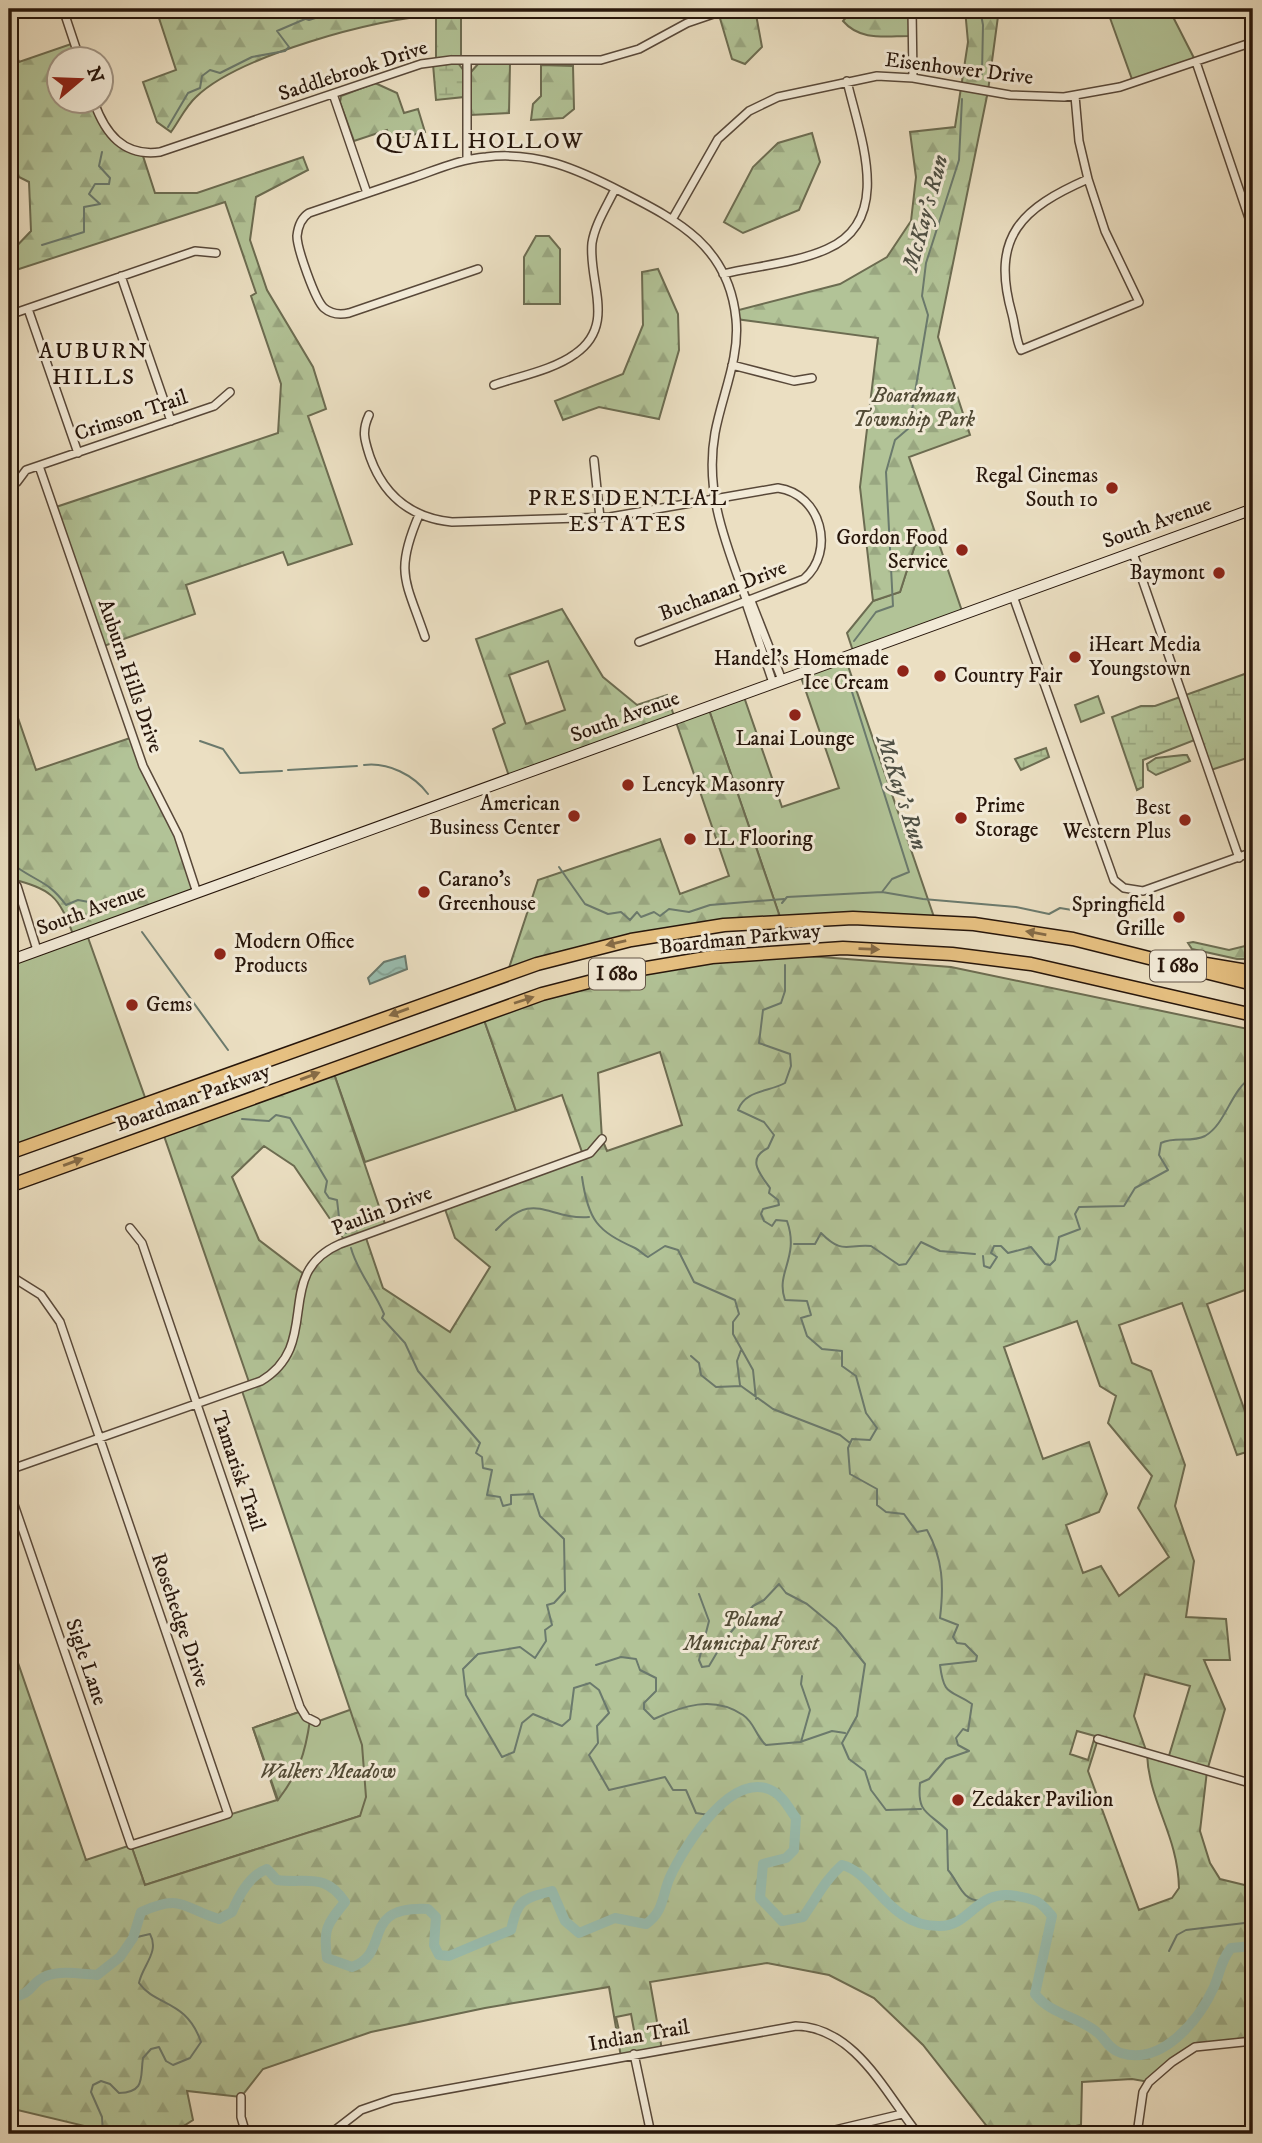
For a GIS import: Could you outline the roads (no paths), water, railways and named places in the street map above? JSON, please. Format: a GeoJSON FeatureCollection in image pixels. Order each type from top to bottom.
{"type":"FeatureCollection","features":[{"type":"Feature","properties":{"kind":"highway","name":"Boardman Parkway"},"geometry":{"type":"LineString","coordinates":[[9,1153],[537,964],[649,936],[748,922],[893,918],[986,925],[1103,946],[1253,984]]}},
{"type":"Feature","properties":{"kind":"highway"},"geometry":{"type":"LineString","coordinates":[[1103,946],[1253,972]]}},
{"type":"Feature","properties":{"kind":"highway","name":"Boardman Parkway"},"geometry":{"type":"LineString","coordinates":[[9,1186],[542,994],[635,970],[712,957],[843,948],[952,954],[1031,964],[1253,1015]]}},
{"type":"Feature","properties":{"kind":"main road","name":"South Avenue"},"geometry":{"type":"LineString","coordinates":[[9,961],[1253,509]]}},
{"type":"Feature","properties":{"kind":"street"},"geometry":{"type":"LineString","coordinates":[[62,9],[75,46]]}},
{"type":"Feature","properties":{"kind":"street","name":"Saddlebrook Drive"},"geometry":{"type":"LineString","coordinates":[[99,116],[113,139],[130,149],[153,153],[421,64],[467,61],[579,62],[613,58],[639,49],[687,23],[728,9]]}},
{"type":"Feature","properties":{"kind":"street"},"geometry":{"type":"LineString","coordinates":[[912,9],[913,78]]}},
{"type":"Feature","properties":{"kind":"street","name":"Eisenhower Drive"},"geometry":{"type":"LineString","coordinates":[[673,218],[712,148],[740,117],[778,97],[877,76],[913,78],[1010,95],[1075,96],[1120,87],[1253,42]]}},
{"type":"Feature","properties":{"kind":"street"},"geometry":{"type":"LineString","coordinates":[[467,61],[467,160]]}},
{"type":"Feature","properties":{"kind":"street"},"geometry":{"type":"LineString","coordinates":[[1196,62],[1253,230]]}},
{"type":"Feature","properties":{"kind":"street"},"geometry":{"type":"LineString","coordinates":[[723,274],[826,250],[848,236],[858,224],[867,204],[869,182],[847,81]]}},
{"type":"Feature","properties":{"kind":"street"},"geometry":{"type":"LineString","coordinates":[[333,94],[367,193]]}},
{"type":"Feature","properties":{"kind":"street"},"geometry":{"type":"LineString","coordinates":[[1075,96],[1079,141],[1087,179],[1105,231],[1139,302],[1021,350],[1006,284],[1013,234],[1034,206],[1087,179]]}},
{"type":"Feature","properties":{"kind":"street"},"geometry":{"type":"LineString","coordinates":[[478,270],[349,313],[329,312],[317,298],[298,242],[298,229],[309,213],[467,160],[505,155],[543,159],[578,170],[673,218],[702,243],[723,274],[736,319],[732,365],[712,454],[713,499],[777,682]]}},
{"type":"Feature","properties":{"kind":"street"},"geometry":{"type":"LineString","coordinates":[[494,385],[566,359],[591,337],[600,307],[592,259],[593,240],[615,189]]}},
{"type":"Feature","properties":{"kind":"street"},"geometry":{"type":"LineString","coordinates":[[9,315],[195,251],[215,253]]}},
{"type":"Feature","properties":{"kind":"street"},"geometry":{"type":"LineString","coordinates":[[121,276],[171,421]]}},
{"type":"Feature","properties":{"kind":"street"},"geometry":{"type":"LineString","coordinates":[[28,309],[78,453]]}},
{"type":"Feature","properties":{"kind":"street"},"geometry":{"type":"LineString","coordinates":[[732,365],[796,381],[812,378]]}},
{"type":"Feature","properties":{"kind":"street","name":"Crimson Trail"},"geometry":{"type":"LineString","coordinates":[[9,487],[17,482],[26,470],[214,406],[230,392]]}},
{"type":"Feature","properties":{"kind":"street","name":"Buchanan Drive"},"geometry":{"type":"LineString","coordinates":[[369,415],[363,437],[377,475],[395,498],[419,515],[452,523],[600,518],[769,489],[787,489],[804,499],[817,520],[822,537],[821,552],[808,575],[795,584],[639,642]]}},
{"type":"Feature","properties":{"kind":"street"},"geometry":{"type":"LineString","coordinates":[[594,460],[600,518]]}},
{"type":"Feature","properties":{"kind":"street","name":"Auburn Hills Drive"},"geometry":{"type":"LineString","coordinates":[[39,466],[143,766],[178,835],[197,893]]}},
{"type":"Feature","properties":{"kind":"street"},"geometry":{"type":"LineString","coordinates":[[419,515],[405,550],[403,566],[425,637]]}},
{"type":"Feature","properties":{"kind":"street"},"geometry":{"type":"LineString","coordinates":[[1133,553],[1238,858]]}},
{"type":"Feature","properties":{"kind":"street"},"geometry":{"type":"LineString","coordinates":[[1013,597],[1114,880],[1124,888],[1143,891],[1253,852]]}},
{"type":"Feature","properties":{"kind":"street"},"geometry":{"type":"LineString","coordinates":[[17,886],[37,950]]}},
{"type":"Feature","properties":{"kind":"street","name":"Paulin Drive"},"geometry":{"type":"LineString","coordinates":[[9,1470],[261,1381],[285,1359],[295,1337],[301,1285],[309,1269],[325,1252],[340,1244],[590,1153],[602,1139]]}},
{"type":"Feature","properties":{"kind":"street","name":"Tamarisk Trail"},"geometry":{"type":"LineString","coordinates":[[130,1228],[142,1243],[300,1707],[306,1717],[316,1722]]}},
{"type":"Feature","properties":{"kind":"street","name":"Rosehedge Drive"},"geometry":{"type":"LineString","coordinates":[[9,1275],[34,1288],[55,1313],[228,1814],[131,1845]]}},
{"type":"Feature","properties":{"kind":"street","name":"Sigle Lane"},"geometry":{"type":"LineString","coordinates":[[9,1490],[131,1845]]}},
{"type":"Feature","properties":{"kind":"street"},"geometry":{"type":"LineString","coordinates":[[1098,1739],[1253,1784]]}},
{"type":"Feature","properties":{"kind":"street","name":"Indian Trail"},"geometry":{"type":"LineString","coordinates":[[331,2134],[361,2110],[393,2099],[774,2028],[813,2028],[832,2035],[850,2047],[918,2134]]}},
{"type":"Feature","properties":{"kind":"street"},"geometry":{"type":"LineString","coordinates":[[1137,2134],[1143,2092],[1162,2070],[1195,2047],[1253,2041]]}},
{"type":"Feature","properties":{"kind":"street"},"geometry":{"type":"LineString","coordinates":[[634,2054],[651,2134]]}},
{"type":"Feature","properties":{"kind":"street"},"geometry":{"type":"LineString","coordinates":[[242,2096],[246,2134]]}},
{"type":"Feature","properties":{"kind":"street"},"geometry":{"type":"LineString","coordinates":[[818,2134],[902,2114]]}},
{"type":"Feature","properties":{"kind":"water"},"geometry":{"type":"Polygon","coordinates":[[[405,956],[407,969],[370,984],[368,978],[384,962],[405,956]]]}},
{"type":"Feature","properties":{"kind":"waterway","name":"McKay's Run"},"geometry":{"type":"LineString","coordinates":[[294,9],[294,15],[309,20],[328,14],[340,17],[348,9]]}},
{"type":"Feature","properties":{"kind":"waterway","name":"McKay's Run"},"geometry":{"type":"LineString","coordinates":[[387,9],[389,14],[400,13],[404,9]]}},
{"type":"Feature","properties":{"kind":"waterway","name":"McKay's Run"},"geometry":{"type":"LineString","coordinates":[[409,9],[417,15],[422,9]]}},
{"type":"Feature","properties":{"kind":"waterway","name":"McKay's Run"},"geometry":{"type":"LineString","coordinates":[[547,9],[559,12],[567,9]]}},
{"type":"Feature","properties":{"kind":"waterway","name":"McKay's Run"},"geometry":{"type":"LineString","coordinates":[[980,9],[983,25],[982,74]]}},
{"type":"Feature","properties":{"kind":"waterway"},"geometry":{"type":"LineString","coordinates":[[168,127],[188,93],[200,88],[202,76],[210,70],[220,73],[252,57],[285,51],[289,47],[277,31],[305,19]]}},
{"type":"Feature","properties":{"kind":"waterway","name":"McKay's Run"},"geometry":{"type":"LineString","coordinates":[[854,641],[876,612],[893,606],[886,472],[895,440],[909,428],[928,315],[922,296],[926,263],[959,160],[962,99]]}},
{"type":"Feature","properties":{"kind":"waterway"},"geometry":{"type":"LineString","coordinates":[[42,245],[84,232],[84,207],[100,204],[89,194],[95,184],[109,184],[110,178],[99,166],[102,152]]}},
{"type":"Feature","properties":{"kind":"waterway","name":"McKay's Run"},"geometry":{"type":"LineString","coordinates":[[782,903],[787,897],[882,892],[892,879],[909,872],[846,673]]}},
{"type":"Feature","properties":{"kind":"waterway"},"geometry":{"type":"LineString","coordinates":[[200,741],[223,749],[240,773],[282,771]]}},
{"type":"Feature","properties":{"kind":"waterway"},"geometry":{"type":"LineString","coordinates":[[364,765],[400,771],[428,794]]}},
{"type":"Feature","properties":{"kind":"waterway"},"geometry":{"type":"LineString","coordinates":[[288,770],[357,766]]}},
{"type":"Feature","properties":{"kind":"waterway"},"geometry":{"type":"LineString","coordinates":[[9,863],[12,870],[18,868],[49,887],[66,905],[78,900],[105,905],[130,900]]}},
{"type":"Feature","properties":{"kind":"waterway"},"geometry":{"type":"LineString","coordinates":[[559,867],[585,904],[608,914],[621,912],[630,920],[637,912],[641,917],[654,912],[660,916],[669,909],[689,912],[710,905],[784,899]]}},
{"type":"Feature","properties":{"kind":"waterway"},"geometry":{"type":"LineString","coordinates":[[882,892],[923,899],[1016,907],[1049,914],[1060,908],[1084,912]]}},
{"type":"Feature","properties":{"kind":"waterway"},"geometry":{"type":"LineString","coordinates":[[142,932],[228,1050]]}},
{"type":"Feature","properties":{"kind":"waterway"},"geometry":{"type":"LineString","coordinates":[[785,965],[785,991],[781,1003],[763,1010],[759,1043],[790,1054],[791,1066],[785,1083],[752,1095],[741,1103],[738,1110],[764,1122],[774,1135],[768,1148],[761,1152],[756,1162],[770,1188],[769,1193],[778,1200],[779,1205],[763,1209],[761,1214],[764,1221],[772,1226],[776,1220],[787,1221],[790,1234],[791,1245],[783,1281],[785,1300],[807,1301],[811,1315],[801,1318],[807,1336],[822,1349],[842,1351],[842,1366],[856,1376],[866,1413],[877,1428],[870,1440],[852,1439],[848,1448],[850,1474],[877,1489],[877,1505],[886,1512],[904,1514],[917,1532],[927,1530],[941,1572],[940,1618],[958,1625],[953,1637],[957,1643],[965,1644],[977,1656],[976,1661],[940,1665],[949,1691],[972,1704],[968,1731],[963,1729],[956,1738],[958,1745],[969,1751],[946,1759],[929,1779],[920,1783],[919,1793],[925,1811],[947,1830],[948,1870],[969,1898],[981,1901]]}},
{"type":"Feature","properties":{"kind":"waterway"},"geometry":{"type":"LineString","coordinates":[[983,1256],[984,1266],[990,1268],[997,1257],[991,1253],[994,1246],[1001,1246],[1008,1253],[1031,1247],[1045,1264],[1050,1265],[1055,1260],[1059,1237],[1080,1229],[1075,1214],[1079,1207],[1124,1206],[1135,1188],[1168,1170],[1159,1155],[1161,1143],[1205,1136],[1219,1123],[1239,1089],[1253,1076]]}},
{"type":"Feature","properties":{"kind":"waterway"},"geometry":{"type":"LineString","coordinates":[[242,1119],[269,1121],[276,1115],[290,1118],[327,1181],[325,1192],[329,1198],[337,1200],[339,1217],[347,1225],[346,1233]]}},
{"type":"Feature","properties":{"kind":"waterway"},"geometry":{"type":"LineString","coordinates":[[582,1177],[591,1214],[603,1229],[648,1257],[665,1246],[678,1250],[694,1282],[735,1300],[739,1314],[733,1322],[733,1334],[753,1370],[756,1399]]}},
{"type":"Feature","properties":{"kind":"waterway"},"geometry":{"type":"LineString","coordinates":[[496,1230],[509,1218],[531,1208],[574,1217],[589,1217]]}},
{"type":"Feature","properties":{"kind":"waterway"},"geometry":{"type":"LineString","coordinates":[[794,1244],[815,1244],[821,1233],[840,1246],[871,1246],[899,1265],[906,1264],[921,1242],[940,1251],[975,1254]]}},
{"type":"Feature","properties":{"kind":"waterway"},"geometry":{"type":"LineString","coordinates":[[351,1248],[357,1265],[384,1314],[382,1318],[405,1343],[418,1371],[480,1443],[476,1453],[482,1457],[483,1468],[492,1470],[487,1495],[500,1497],[503,1506],[511,1504],[511,1495],[533,1494],[540,1516],[564,1539],[565,1591],[554,1603],[547,1605],[552,1625],[545,1630],[546,1641],[535,1658],[520,1647],[478,1654],[463,1669],[466,1695],[502,1757],[514,1752],[522,1723],[533,1714],[562,1726],[570,1719],[574,1688],[590,1683],[599,1690],[609,1713],[597,1726],[598,1743],[589,1755],[609,1790],[665,1777],[673,1790],[686,1790],[696,1813],[709,1815]]}},
{"type":"Feature","properties":{"kind":"waterway"},"geometry":{"type":"LineString","coordinates":[[740,1385],[737,1361],[741,1350]]}},
{"type":"Feature","properties":{"kind":"waterway"},"geometry":{"type":"LineString","coordinates":[[691,1356],[699,1363],[701,1375],[716,1387],[741,1386],[773,1409],[840,1435],[850,1443]]}},
{"type":"Feature","properties":{"kind":"waterway"},"geometry":{"type":"LineString","coordinates":[[699,1594],[709,1621],[699,1660],[702,1667],[709,1666],[725,1639],[753,1606],[764,1600],[779,1584],[786,1593],[807,1604],[836,1628],[865,1664],[857,1716],[842,1743],[849,1759],[865,1771],[871,1790],[886,1810],[921,1809]]}},
{"type":"Feature","properties":{"kind":"waterway"},"geometry":{"type":"LineString","coordinates":[[596,1665],[621,1657],[636,1659],[640,1670],[656,1678],[656,1691],[644,1703],[644,1709],[654,1719],[676,1710],[709,1704],[720,1705],[743,1715],[766,1745],[800,1742],[832,1731],[845,1733]]}},
{"type":"Feature","properties":{"kind":"waterway"},"geometry":{"type":"LineString","coordinates":[[801,1742],[810,1710],[801,1684],[802,1676]]}},
{"type":"Feature","properties":{"kind":"waterway"},"geometry":{"type":"LineString","coordinates":[[9,1998],[23,1994],[41,1979],[52,1974],[97,1975],[120,1957],[133,1938],[141,1912],[155,1906],[182,1904],[219,1919],[232,1912],[250,1881],[267,1869],[277,1880],[315,1881],[330,1886],[338,1893],[345,1902],[326,1933],[327,1958],[352,1967],[364,1960],[371,1951],[384,1922],[392,1915],[406,1910],[428,1909],[436,1917],[434,1945],[439,1955],[449,1956],[511,1930],[522,1902],[552,1891],[565,1921],[579,1933],[615,1918],[646,1924],[659,1909],[670,1877],[687,1847],[712,1813],[744,1790],[760,1787],[779,1795],[796,1818],[794,1850],[786,1858],[763,1864],[760,1898],[782,1921],[803,1917],[842,1865],[864,1878],[907,1918],[922,1924],[951,1924],[983,1902],[1003,1895],[1040,1903],[1052,1916],[1035,1994],[1049,2007],[1090,2027],[1117,2052],[1136,2055],[1151,2053],[1177,2037],[1189,2026],[1207,2000],[1231,1948],[1253,1946]]}},
{"type":"Feature","properties":{"kind":"waterway"},"geometry":{"type":"LineString","coordinates":[[1169,1951],[1177,1935],[1186,1930],[1253,1922]]}},
{"type":"Feature","properties":{"kind":"waterway"},"geometry":{"type":"LineString","coordinates":[[103,2134],[102,2117],[91,2092],[93,2085],[101,2081],[110,2084],[119,2093],[134,2090],[140,2082],[143,2058],[151,2049],[159,2047],[166,2061],[173,2065],[190,2058],[201,2042],[187,2018],[146,1991],[139,1983],[152,1953],[153,1941],[150,1934],[133,1938]]}},
{"type":"Feature","properties":{"kind":"waterway"},"geometry":{"type":"LineString","coordinates":[[119,2134],[134,2128],[138,2134]]}},
{"type":"Feature","properties":{"kind":"place","name":"Regal Cinemas South 10"},"geometry":{"type":"Point","coordinates":[1112,488]}},
{"type":"Feature","properties":{"kind":"place","name":"Gordon Food Service"},"geometry":{"type":"Point","coordinates":[962,550]}},
{"type":"Feature","properties":{"kind":"place","name":"Baymont"},"geometry":{"type":"Point","coordinates":[1219,573]}},
{"type":"Feature","properties":{"kind":"place","name":"iHeart Media Youngstown"},"geometry":{"type":"Point","coordinates":[1075,657]}},
{"type":"Feature","properties":{"kind":"place","name":"Handel's Homemade Ice Cream"},"geometry":{"type":"Point","coordinates":[903,671]}},
{"type":"Feature","properties":{"kind":"place","name":"Country Fair"},"geometry":{"type":"Point","coordinates":[940,676]}},
{"type":"Feature","properties":{"kind":"place","name":"Lanai Lounge"},"geometry":{"type":"Point","coordinates":[795,715]}},
{"type":"Feature","properties":{"kind":"place","name":"Lencyk Masonry"},"geometry":{"type":"Point","coordinates":[628,785]}},
{"type":"Feature","properties":{"kind":"place","name":"American Business Center"},"geometry":{"type":"Point","coordinates":[574,816]}},
{"type":"Feature","properties":{"kind":"place","name":"Prime Storage"},"geometry":{"type":"Point","coordinates":[961,818]}},
{"type":"Feature","properties":{"kind":"place","name":"Best Western Plus"},"geometry":{"type":"Point","coordinates":[1185,820]}},
{"type":"Feature","properties":{"kind":"place","name":"LL Flooring"},"geometry":{"type":"Point","coordinates":[690,839]}},
{"type":"Feature","properties":{"kind":"place","name":"Carano's Greenhouse"},"geometry":{"type":"Point","coordinates":[424,892]}},
{"type":"Feature","properties":{"kind":"place","name":"Springfield Grille"},"geometry":{"type":"Point","coordinates":[1179,917]}},
{"type":"Feature","properties":{"kind":"place","name":"Modern Office Products"},"geometry":{"type":"Point","coordinates":[220,954]}},
{"type":"Feature","properties":{"kind":"place","name":"Gems"},"geometry":{"type":"Point","coordinates":[132,1005]}},
{"type":"Feature","properties":{"kind":"place","name":"Zedaker Pavilion"},"geometry":{"type":"Point","coordinates":[958,1800]}},
{"type":"Feature","properties":{"kind":"district","name":"QUAIL HOLLOW"},"geometry":{"type":"Point","coordinates":[480,141]}},
{"type":"Feature","properties":{"kind":"district","name":"AUBURN HILLS"},"geometry":{"type":"Point","coordinates":[94,364]}},
{"type":"Feature","properties":{"kind":"district","name":"PRESIDENTIAL ESTATES"},"geometry":{"type":"Point","coordinates":[628,511]}},
{"type":"Feature","properties":{"kind":"park label","name":"Boardman Township Park"},"geometry":{"type":"Point","coordinates":[914,408]}},
{"type":"Feature","properties":{"kind":"park label","name":"Poland Municipal Forest"},"geometry":{"type":"Point","coordinates":[751,1632]}},
{"type":"Feature","properties":{"kind":"park label","name":"Walkers Meadow"},"geometry":{"type":"Point","coordinates":[328,1772]}}]}
